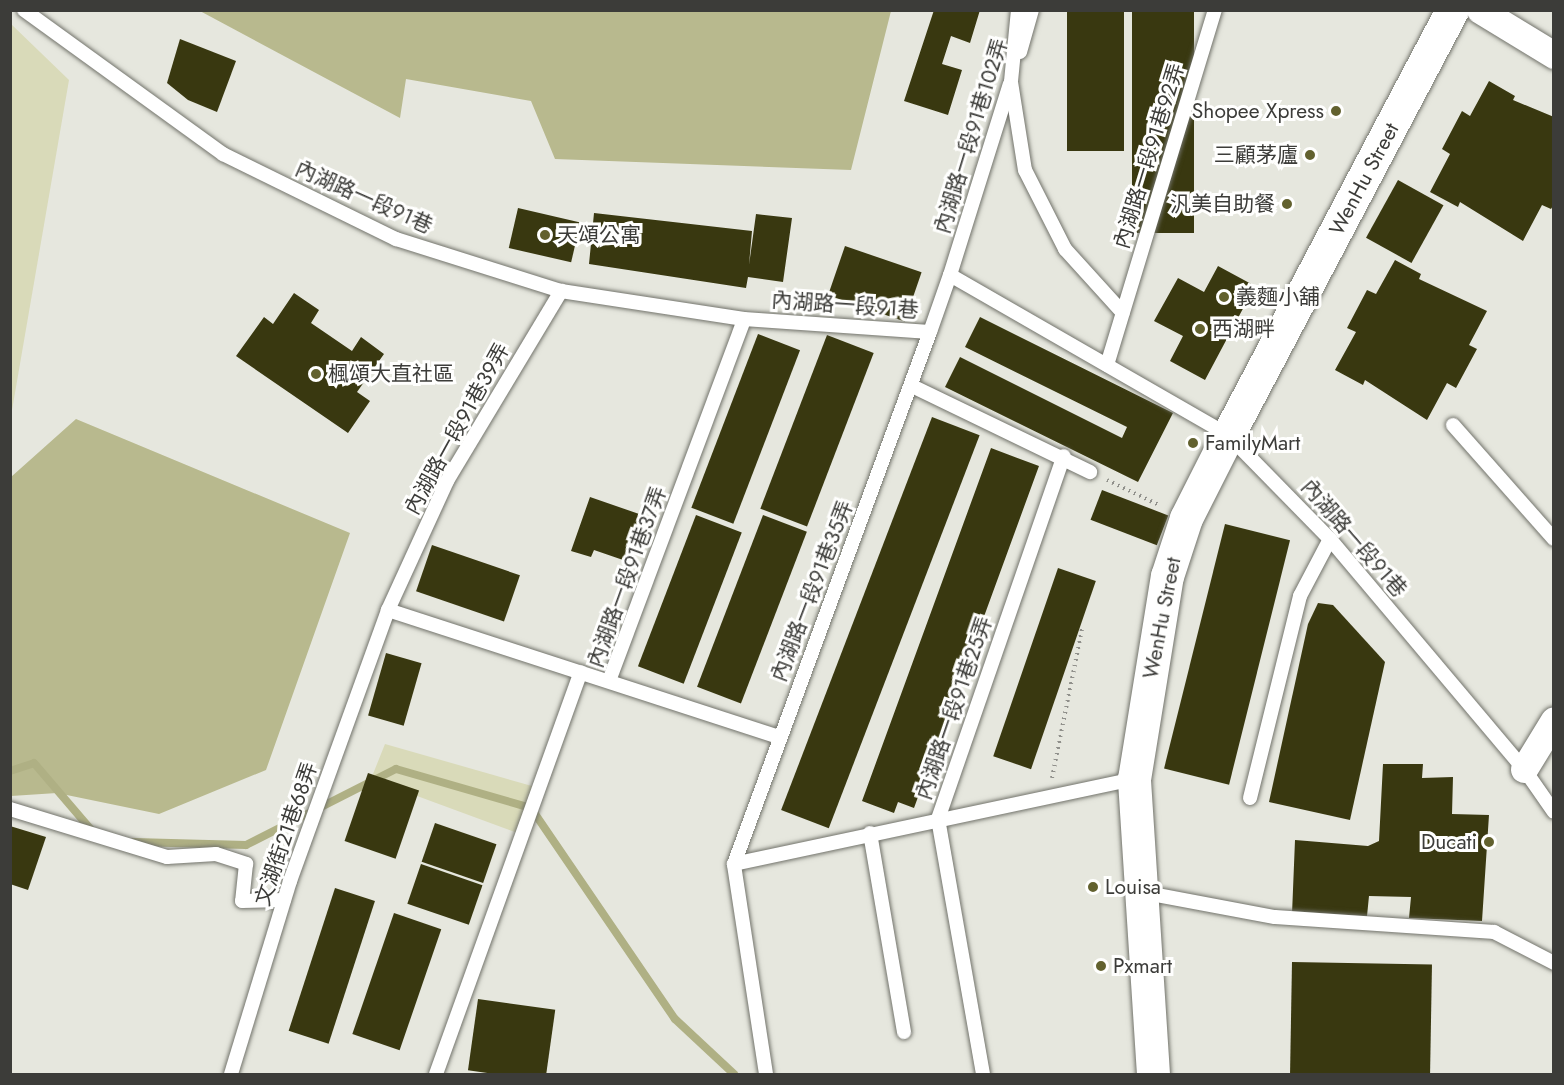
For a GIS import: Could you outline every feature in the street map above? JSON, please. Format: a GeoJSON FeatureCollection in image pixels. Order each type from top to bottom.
{"type":"FeatureCollection","features":[{"type":"Feature","properties":{"kind":"street","name":"WenHu Street"},"geometry":{"type":"LineString","coordinates":[[1153,1074],[1134,779],[1167,576],[1186,518],[1452,10]]}},
{"type":"Feature","properties":{"kind":"street"},"geometry":{"type":"LineString","coordinates":[[1480,10],[1554,55]]}},
{"type":"Feature","properties":{"kind":"street"},"geometry":{"type":"LineString","coordinates":[[1524,769],[1554,720]]}},
{"type":"Feature","properties":{"kind":"lane","name":"內湖路一段91巷"},"geometry":{"type":"LineString","coordinates":[[24,10],[223,154],[396,239],[561,291],[744,319],[930,332],[950,275],[1228,435],[1330,539],[1524,769],[1554,812]]}},
{"type":"Feature","properties":{"kind":"lane"},"geometry":{"type":"LineString","coordinates":[[1018,10],[1011,82],[1025,170],[1065,249],[1123,313]]}},
{"type":"Feature","properties":{"kind":"lane","name":"內湖路一段91巷102弄"},"geometry":{"type":"LineString","coordinates":[[950,275],[1032,10]]}},
{"type":"Feature","properties":{"kind":"lane","name":"內湖路一段91巷92弄"},"geometry":{"type":"LineString","coordinates":[[1107,365],[1215,10]]}},
{"type":"Feature","properties":{"kind":"lane","name":"內湖路一段91巷39弄"},"geometry":{"type":"LineString","coordinates":[[388,610],[447,481],[561,291]]}},
{"type":"Feature","properties":{"kind":"lane","name":"內湖路一段91巷37弄"},"geometry":{"type":"LineString","coordinates":[[744,319],[609,681],[780,737]]}},
{"type":"Feature","properties":{"kind":"lane","name":"內湖路一段91巷35弄"},"geometry":{"type":"LineString","coordinates":[[766,1074],[734,864],[930,332]]}},
{"type":"Feature","properties":{"kind":"lane"},"geometry":{"type":"LineString","coordinates":[[912,386],[1064,456],[1090,472]]}},
{"type":"Feature","properties":{"kind":"lane"},"geometry":{"type":"LineString","coordinates":[[1453,425],[1554,539]]}},
{"type":"Feature","properties":{"kind":"lane","name":"內湖路一段91巷25弄"},"geometry":{"type":"LineString","coordinates":[[938,819],[1064,456]]}},
{"type":"Feature","properties":{"kind":"lane"},"geometry":{"type":"LineString","coordinates":[[1250,798],[1300,596],[1330,539]]}},
{"type":"Feature","properties":{"kind":"lane"},"geometry":{"type":"LineString","coordinates":[[388,610],[609,681]]}},
{"type":"Feature","properties":{"kind":"lane","name":"文湖街21巷68弄"},"geometry":{"type":"LineString","coordinates":[[231,1074],[284,900],[388,610]]}},
{"type":"Feature","properties":{"kind":"lane"},"geometry":{"type":"LineString","coordinates":[[436,1074],[581,672]]}},
{"type":"Feature","properties":{"kind":"lane","name":"內湖路一段91巷25弄"},"geometry":{"type":"LineString","coordinates":[[938,819],[1134,779]]}},
{"type":"Feature","properties":{"kind":"lane"},"geometry":{"type":"LineString","coordinates":[[10,809],[167,857],[216,854],[246,864],[242,902],[284,900]]}},
{"type":"Feature","properties":{"kind":"lane"},"geometry":{"type":"LineString","coordinates":[[734,864],[938,819],[983,1074]]}},
{"type":"Feature","properties":{"kind":"lane"},"geometry":{"type":"LineString","coordinates":[[870,833],[904,1032]]}},
{"type":"Feature","properties":{"kind":"lane"},"geometry":{"type":"LineString","coordinates":[[1141,892],[1275,917],[1494,932],[1554,963]]}},
{"type":"Feature","properties":{"kind":"path"},"geometry":{"type":"LineString","coordinates":[[1090,472],[1186,518]]}},
{"type":"Feature","properties":{"kind":"path"},"geometry":{"type":"LineString","coordinates":[[1048,796],[1082,629]]}},
{"type":"Feature","properties":{"kind":"green space"},"geometry":{"type":"Polygon","coordinates":[[[200,11],[891,11],[851,170],[555,159],[531,101],[406,79],[400,118],[200,11]]]}},
{"type":"Feature","properties":{"kind":"green space"},"geometry":{"type":"Polygon","coordinates":[[[11,24],[69,80],[11,416],[11,24]]]}},
{"type":"Feature","properties":{"kind":"green space"},"geometry":{"type":"Polygon","coordinates":[[[76,419],[350,533],[266,770],[159,814],[57,793],[11,796],[11,477],[76,419]]]}},
{"type":"Feature","properties":{"kind":"green space"},"geometry":{"type":"Polygon","coordinates":[[[385,744],[539,788],[523,835],[371,779],[385,744]]]}},
{"type":"Feature","properties":{"kind":"building"},"geometry":{"type":"Polygon","coordinates":[[[934,10],[980,10],[970,43],[951,36],[942,64],[962,70],[948,115],[904,101],[934,10]]]}},
{"type":"Feature","properties":{"kind":"building"},"geometry":{"type":"Polygon","coordinates":[[[1067,10],[1124,10],[1124,151],[1067,151],[1067,10]]]}},
{"type":"Feature","properties":{"kind":"building"},"geometry":{"type":"Polygon","coordinates":[[[1132,10],[1194,10],[1194,233],[1132,233],[1132,10]]]}},
{"type":"Feature","properties":{"kind":"building"},"geometry":{"type":"Polygon","coordinates":[[[180,39],[236,61],[217,112],[188,100],[167,83],[180,39]]]}},
{"type":"Feature","properties":{"kind":"building"},"geometry":{"type":"Polygon","coordinates":[[[1489,81],[1515,96],[1513,100],[1554,117],[1554,204],[1551,209],[1542,205],[1523,241],[1460,202],[1458,207],[1430,192],[1450,154],[1442,149],[1462,111],[1470,116],[1489,81]]]}},
{"type":"Feature","properties":{"kind":"building"},"geometry":{"type":"Polygon","coordinates":[[[1398,180],[1443,205],[1411,263],[1366,238],[1398,180]]]}},
{"type":"Feature","properties":{"kind":"building","name":"天頌公寓"},"geometry":{"type":"Polygon","coordinates":[[[518,208],[580,222],[571,262],[509,248],[518,208]]]}},
{"type":"Feature","properties":{"kind":"building"},"geometry":{"type":"Polygon","coordinates":[[[594,213],[752,231],[749,265],[756,214],[792,218],[783,282],[748,277],[746,288],[589,264],[594,213]]]}},
{"type":"Feature","properties":{"kind":"building"},"geometry":{"type":"Polygon","coordinates":[[[845,246],[922,272],[905,322],[828,295],[845,246]]]}},
{"type":"Feature","properties":{"kind":"building"},"geometry":{"type":"Polygon","coordinates":[[[1395,260],[1421,274],[1419,279],[1487,311],[1469,345],[1477,349],[1456,388],[1447,383],[1427,420],[1365,380],[1363,385],[1335,370],[1356,332],[1347,328],[1367,290],[1376,294],[1395,260]]]}},
{"type":"Feature","properties":{"kind":"building","name":"西湖畔"},"geometry":{"type":"Polygon","coordinates":[[[1218,266],[1255,286],[1205,380],[1170,361],[1183,336],[1154,321],[1178,278],[1204,292],[1218,266]]]}},
{"type":"Feature","properties":{"kind":"building","name":"楓頌大直社區"},"geometry":{"type":"Polygon","coordinates":[[[294,293],[319,310],[311,323],[352,351],[361,337],[384,354],[357,392],[370,401],[348,433],[236,356],[264,317],[273,324],[294,293]]]}},
{"type":"Feature","properties":{"kind":"building"},"geometry":{"type":"Polygon","coordinates":[[[980,317],[1173,413],[1138,482],[945,387],[960,357],[1122,438],[1127,427],[965,347],[980,317]]]}},
{"type":"Feature","properties":{"kind":"building"},"geometry":{"type":"Polygon","coordinates":[[[758,334],[800,350],[733,524],[691,508],[758,334]]]}},
{"type":"Feature","properties":{"kind":"building"},"geometry":{"type":"Polygon","coordinates":[[[827,335],[874,353],[807,527],[760,509],[827,335]]]}},
{"type":"Feature","properties":{"kind":"building"},"geometry":{"type":"Polygon","coordinates":[[[932,417],[980,435],[829,828],[781,810],[932,417]]]}},
{"type":"Feature","properties":{"kind":"building"},"geometry":{"type":"Polygon","coordinates":[[[991,448],[1039,466],[914,808],[898,802],[894,813],[862,801],[991,448]]]}},
{"type":"Feature","properties":{"kind":"building"},"geometry":{"type":"Polygon","coordinates":[[[1102,490],[1168,515],[1157,545],[1091,520],[1102,490]]]}},
{"type":"Feature","properties":{"kind":"building"},"geometry":{"type":"Polygon","coordinates":[[[590,497],[642,515],[626,561],[594,550],[591,557],[571,551],[590,497]]]}},
{"type":"Feature","properties":{"kind":"building"},"geometry":{"type":"Polygon","coordinates":[[[696,515],[742,533],[684,684],[638,666],[696,515]]]}},
{"type":"Feature","properties":{"kind":"building"},"geometry":{"type":"Polygon","coordinates":[[[763,515],[807,532],[741,704],[697,687],[763,515]]]}},
{"type":"Feature","properties":{"kind":"building"},"geometry":{"type":"Polygon","coordinates":[[[1225,524],[1290,540],[1229,785],[1164,769],[1225,524]]]}},
{"type":"Feature","properties":{"kind":"building"},"geometry":{"type":"Polygon","coordinates":[[[432,545],[520,575],[504,622],[416,591],[432,545]]]}},
{"type":"Feature","properties":{"kind":"building"},"geometry":{"type":"Polygon","coordinates":[[[1058,568],[1096,581],[1031,769],[993,756],[1058,568]]]}},
{"type":"Feature","properties":{"kind":"building"},"geometry":{"type":"Polygon","coordinates":[[[1318,603],[1333,605],[1385,662],[1350,820],[1269,802],[1308,624],[1318,603]]]}},
{"type":"Feature","properties":{"kind":"building"},"geometry":{"type":"Polygon","coordinates":[[[386,653],[422,663],[404,726],[368,715],[386,653]]]}},
{"type":"Feature","properties":{"kind":"building"},"geometry":{"type":"Polygon","coordinates":[[[1383,764],[1423,764],[1422,778],[1453,777],[1452,814],[1489,815],[1482,921],[1409,918],[1411,897],[1369,896],[1367,916],[1292,914],[1295,840],[1368,846],[1379,841],[1383,764]]]}},
{"type":"Feature","properties":{"kind":"building"},"geometry":{"type":"Polygon","coordinates":[[[368,773],[419,791],[396,859],[345,841],[368,773]]]}},
{"type":"Feature","properties":{"kind":"building"},"geometry":{"type":"Polygon","coordinates":[[[435,823],[496,844],[483,883],[422,862],[435,823]]]}},
{"type":"Feature","properties":{"kind":"building"},"geometry":{"type":"Polygon","coordinates":[[[10,826],[46,837],[28,890],[10,884],[10,826]]]}},
{"type":"Feature","properties":{"kind":"building"},"geometry":{"type":"Polygon","coordinates":[[[421,864],[482,885],[469,925],[407,904],[421,864]]]}},
{"type":"Feature","properties":{"kind":"building"},"geometry":{"type":"Polygon","coordinates":[[[335,888],[375,901],[329,1044],[289,1031],[335,888]]]}},
{"type":"Feature","properties":{"kind":"building"},"geometry":{"type":"Polygon","coordinates":[[[394,913],[441,929],[400,1050],[352,1034],[394,913]]]}},
{"type":"Feature","properties":{"kind":"building"},"geometry":{"type":"Polygon","coordinates":[[[1292,962],[1432,964],[1430,1074],[1290,1074],[1292,962]]]}},
{"type":"Feature","properties":{"kind":"building"},"geometry":{"type":"Polygon","coordinates":[[[478,999],[555,1010],[546,1074],[494,1074],[468,1070],[478,999]]]}},
{"type":"Feature","properties":{"kind":"waterway"},"geometry":{"type":"LineString","coordinates":[[10,771],[34,763],[93,832]]}},
{"type":"Feature","properties":{"kind":"waterway"},"geometry":{"type":"LineString","coordinates":[[134,842],[246,845],[396,769],[531,808],[675,1019],[734,1074]]}},
{"type":"Feature","properties":{"kind":"place","name":"Shopee Xpress"},"geometry":{"type":"Point","coordinates":[1336,111]}},
{"type":"Feature","properties":{"kind":"place","name":"三顧茅廬"},"geometry":{"type":"Point","coordinates":[1310,155]}},
{"type":"Feature","properties":{"kind":"place","name":"汎美自助餐"},"geometry":{"type":"Point","coordinates":[1287,204]}},
{"type":"Feature","properties":{"kind":"place","name":"天頌公寓"},"geometry":{"type":"Point","coordinates":[545,235]}},
{"type":"Feature","properties":{"kind":"place","name":"義麵小舖"},"geometry":{"type":"Point","coordinates":[1224,297]}},
{"type":"Feature","properties":{"kind":"place","name":"西湖畔"},"geometry":{"type":"Point","coordinates":[1200,329]}},
{"type":"Feature","properties":{"kind":"place","name":"楓頌大直社區"},"geometry":{"type":"Point","coordinates":[316,374]}},
{"type":"Feature","properties":{"kind":"place","name":"FamilyMart"},"geometry":{"type":"Point","coordinates":[1193,443]}},
{"type":"Feature","properties":{"kind":"place","name":"Ducati"},"geometry":{"type":"Point","coordinates":[1489,842]}},
{"type":"Feature","properties":{"kind":"place","name":"Louisa"},"geometry":{"type":"Point","coordinates":[1093,887]}},
{"type":"Feature","properties":{"kind":"place","name":"Pxmart"},"geometry":{"type":"Point","coordinates":[1101,966]}}]}
